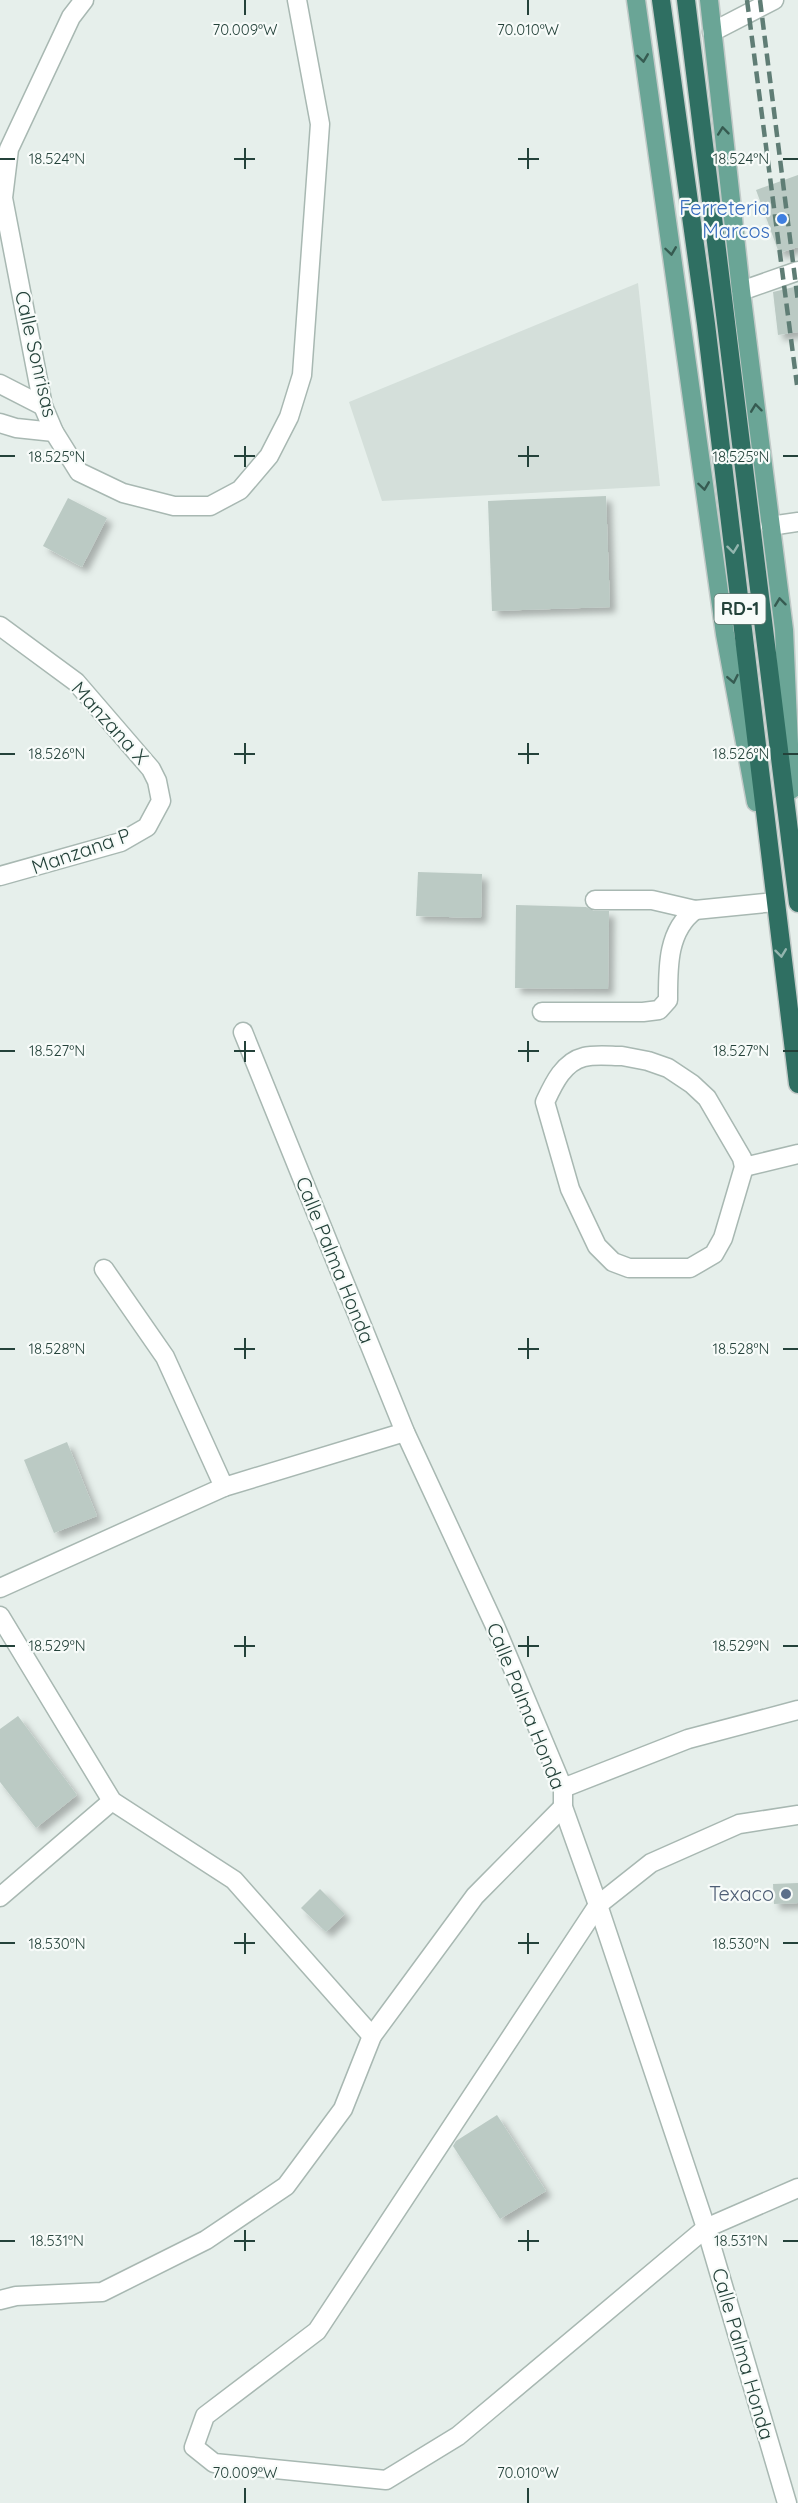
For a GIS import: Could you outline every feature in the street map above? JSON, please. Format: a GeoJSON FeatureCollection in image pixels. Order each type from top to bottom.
{"type":"FeatureCollection","features":[{"type":"Feature","properties":{"kind":"highway","name":"RD-1"},"geometry":{"type":"LineString","coordinates":[[661,0],[705,324],[798,1084]]}},
{"type":"Feature","properties":{"kind":"highway","name":"RD-1"},"geometry":{"type":"LineString","coordinates":[[686,0],[797,897]]}},
{"type":"Feature","properties":{"kind":"main road"},"geometry":{"type":"LineString","coordinates":[[636,0],[725,634],[774,898]]}},
{"type":"Feature","properties":{"kind":"main road"},"geometry":{"type":"LineString","coordinates":[[709,0],[741,291],[771,526],[791,631],[797,897]]}},
{"type":"Feature","properties":{"kind":"street","name":"Calle Sonrisas"},"geometry":{"type":"LineString","coordinates":[[84,0],[71,17],[9,148],[3,198],[43,406],[54,432],[79,472],[123,493],[174,506],[210,506],[240,490],[269,456],[289,417],[302,375],[320,124],[297,0]]}},
{"type":"Feature","properties":{"kind":"street"},"geometry":{"type":"LineString","coordinates":[[712,32],[774,0]]}},
{"type":"Feature","properties":{"kind":"street"},"geometry":{"type":"LineString","coordinates":[[741,291],[798,271]]}},
{"type":"Feature","properties":{"kind":"street"},"geometry":{"type":"LineString","coordinates":[[0,384],[43,406]]}},
{"type":"Feature","properties":{"kind":"street"},"geometry":{"type":"LineString","coordinates":[[0,423],[16,428],[54,432]]}},
{"type":"Feature","properties":{"kind":"street"},"geometry":{"type":"LineString","coordinates":[[771,526],[798,522]]}},
{"type":"Feature","properties":{"kind":"street","name":"Manzana X"},"geometry":{"type":"LineString","coordinates":[[0,626],[76,682],[151,769],[157,781]]}},
{"type":"Feature","properties":{"kind":"street","name":"Manzana P"},"geometry":{"type":"LineString","coordinates":[[0,876],[121,842],[147,827],[161,801],[157,781]]}},
{"type":"Feature","properties":{"kind":"street"},"geometry":{"type":"LineString","coordinates":[[595,900],[652,900],[695,910],[774,898]]}},
{"type":"Feature","properties":{"kind":"street"},"geometry":{"type":"LineString","coordinates":[[542,1012],[659,1010],[668,1000],[671,945],[684,918],[695,910]]}},
{"type":"Feature","properties":{"kind":"street","name":"Calle Palma Honda"},"geometry":{"type":"LineString","coordinates":[[243,1032],[405,1432],[495,1626],[563,1788],[563,1807],[598,1905],[705,2228],[787,2503]]}},
{"type":"Feature","properties":{"kind":"street"},"geometry":{"type":"LineString","coordinates":[[622,1056],[648,1061],[668,1068],[692,1084],[707,1098],[737,1148],[744,1167],[723,1238],[714,1254],[690,1268],[629,1268],[613,1262],[597,1246],[570,1190],[545,1102],[557,1078],[568,1065],[584,1057],[622,1056]]}},
{"type":"Feature","properties":{"kind":"street"},"geometry":{"type":"LineString","coordinates":[[744,1167],[798,1154]]}},
{"type":"Feature","properties":{"kind":"street"},"geometry":{"type":"LineString","coordinates":[[104,1269],[165,1357],[224,1488]]}},
{"type":"Feature","properties":{"kind":"street"},"geometry":{"type":"LineString","coordinates":[[0,1588],[224,1488],[405,1432]]}},
{"type":"Feature","properties":{"kind":"street"},"geometry":{"type":"LineString","coordinates":[[0,1616],[112,1801],[234,1880],[372,2036]]}},
{"type":"Feature","properties":{"kind":"street"},"geometry":{"type":"LineString","coordinates":[[563,1788],[688,1739],[798,1710]]}},
{"type":"Feature","properties":{"kind":"street"},"geometry":{"type":"LineString","coordinates":[[0,1897],[112,1801]]}},
{"type":"Feature","properties":{"kind":"street"},"geometry":{"type":"LineString","coordinates":[[0,2300],[16,2296],[102,2292],[206,2240],[286,2186],[343,2109],[372,2036],[475,1896],[563,1807]]}},
{"type":"Feature","properties":{"kind":"street"},"geometry":{"type":"LineString","coordinates":[[798,1815],[739,1824],[651,1863],[598,1905],[317,2331],[205,2416],[194,2447],[214,2463],[386,2480],[458,2436],[705,2228],[798,2188]]}},
{"type":"Feature","properties":{"kind":"shaded area"},"geometry":{"type":"Polygon","coordinates":[[[638,283],[660,486],[382,501],[349,402],[638,283]]]}},
{"type":"Feature","properties":{"kind":"building","name":"Ferreteria Marcos"},"geometry":{"type":"Polygon","coordinates":[[[798,175],[798,247],[779,253],[756,190],[798,175]]]}},
{"type":"Feature","properties":{"kind":"building"},"geometry":{"type":"Polygon","coordinates":[[[798,286],[798,332],[778,335],[773,292],[798,286]]]}},
{"type":"Feature","properties":{"kind":"building"},"geometry":{"type":"Polygon","coordinates":[[[606,496],[610,607],[492,611],[488,501],[606,496]]]}},
{"type":"Feature","properties":{"kind":"building"},"geometry":{"type":"Polygon","coordinates":[[[68,498],[107,518],[82,567],[43,546],[68,498]]]}},
{"type":"Feature","properties":{"kind":"building"},"geometry":{"type":"Polygon","coordinates":[[[418,872],[482,874],[481,918],[416,916],[418,872]]]}},
{"type":"Feature","properties":{"kind":"building"},"geometry":{"type":"Polygon","coordinates":[[[516,905],[586,907],[594,911],[609,911],[608,989],[515,988],[516,905]]]}},
{"type":"Feature","properties":{"kind":"building"},"geometry":{"type":"Polygon","coordinates":[[[67,1442],[97,1516],[54,1533],[24,1460],[67,1442]]]}},
{"type":"Feature","properties":{"kind":"building"},"geometry":{"type":"Polygon","coordinates":[[[18,1716],[77,1795],[36,1828],[0,1782],[0,1729],[18,1716]]]}},
{"type":"Feature","properties":{"kind":"building","name":"Texaco"},"geometry":{"type":"Polygon","coordinates":[[[798,1883],[798,1903],[774,1904],[773,1884],[798,1883]]]}},
{"type":"Feature","properties":{"kind":"building"},"geometry":{"type":"Polygon","coordinates":[[[320,1889],[345,1914],[326,1932],[301,1908],[320,1889]]]}},
{"type":"Feature","properties":{"kind":"building"},"geometry":{"type":"Polygon","coordinates":[[[497,2115],[546,2191],[500,2219],[453,2146],[456,2141],[497,2115]]]}},
{"type":"Feature","properties":{"kind":"railway"},"geometry":{"type":"LineString","coordinates":[[747,0],[797,385]]}},
{"type":"Feature","properties":{"kind":"railway"},"geometry":{"type":"LineString","coordinates":[[760,0],[798,302]]}},
{"type":"Feature","properties":{"kind":"place","name":"Ferreteria Marcos"},"geometry":{"type":"Point","coordinates":[782,219]}},
{"type":"Feature","properties":{"kind":"place","name":"Texaco"},"geometry":{"type":"Point","coordinates":[786,1894]}}]}
